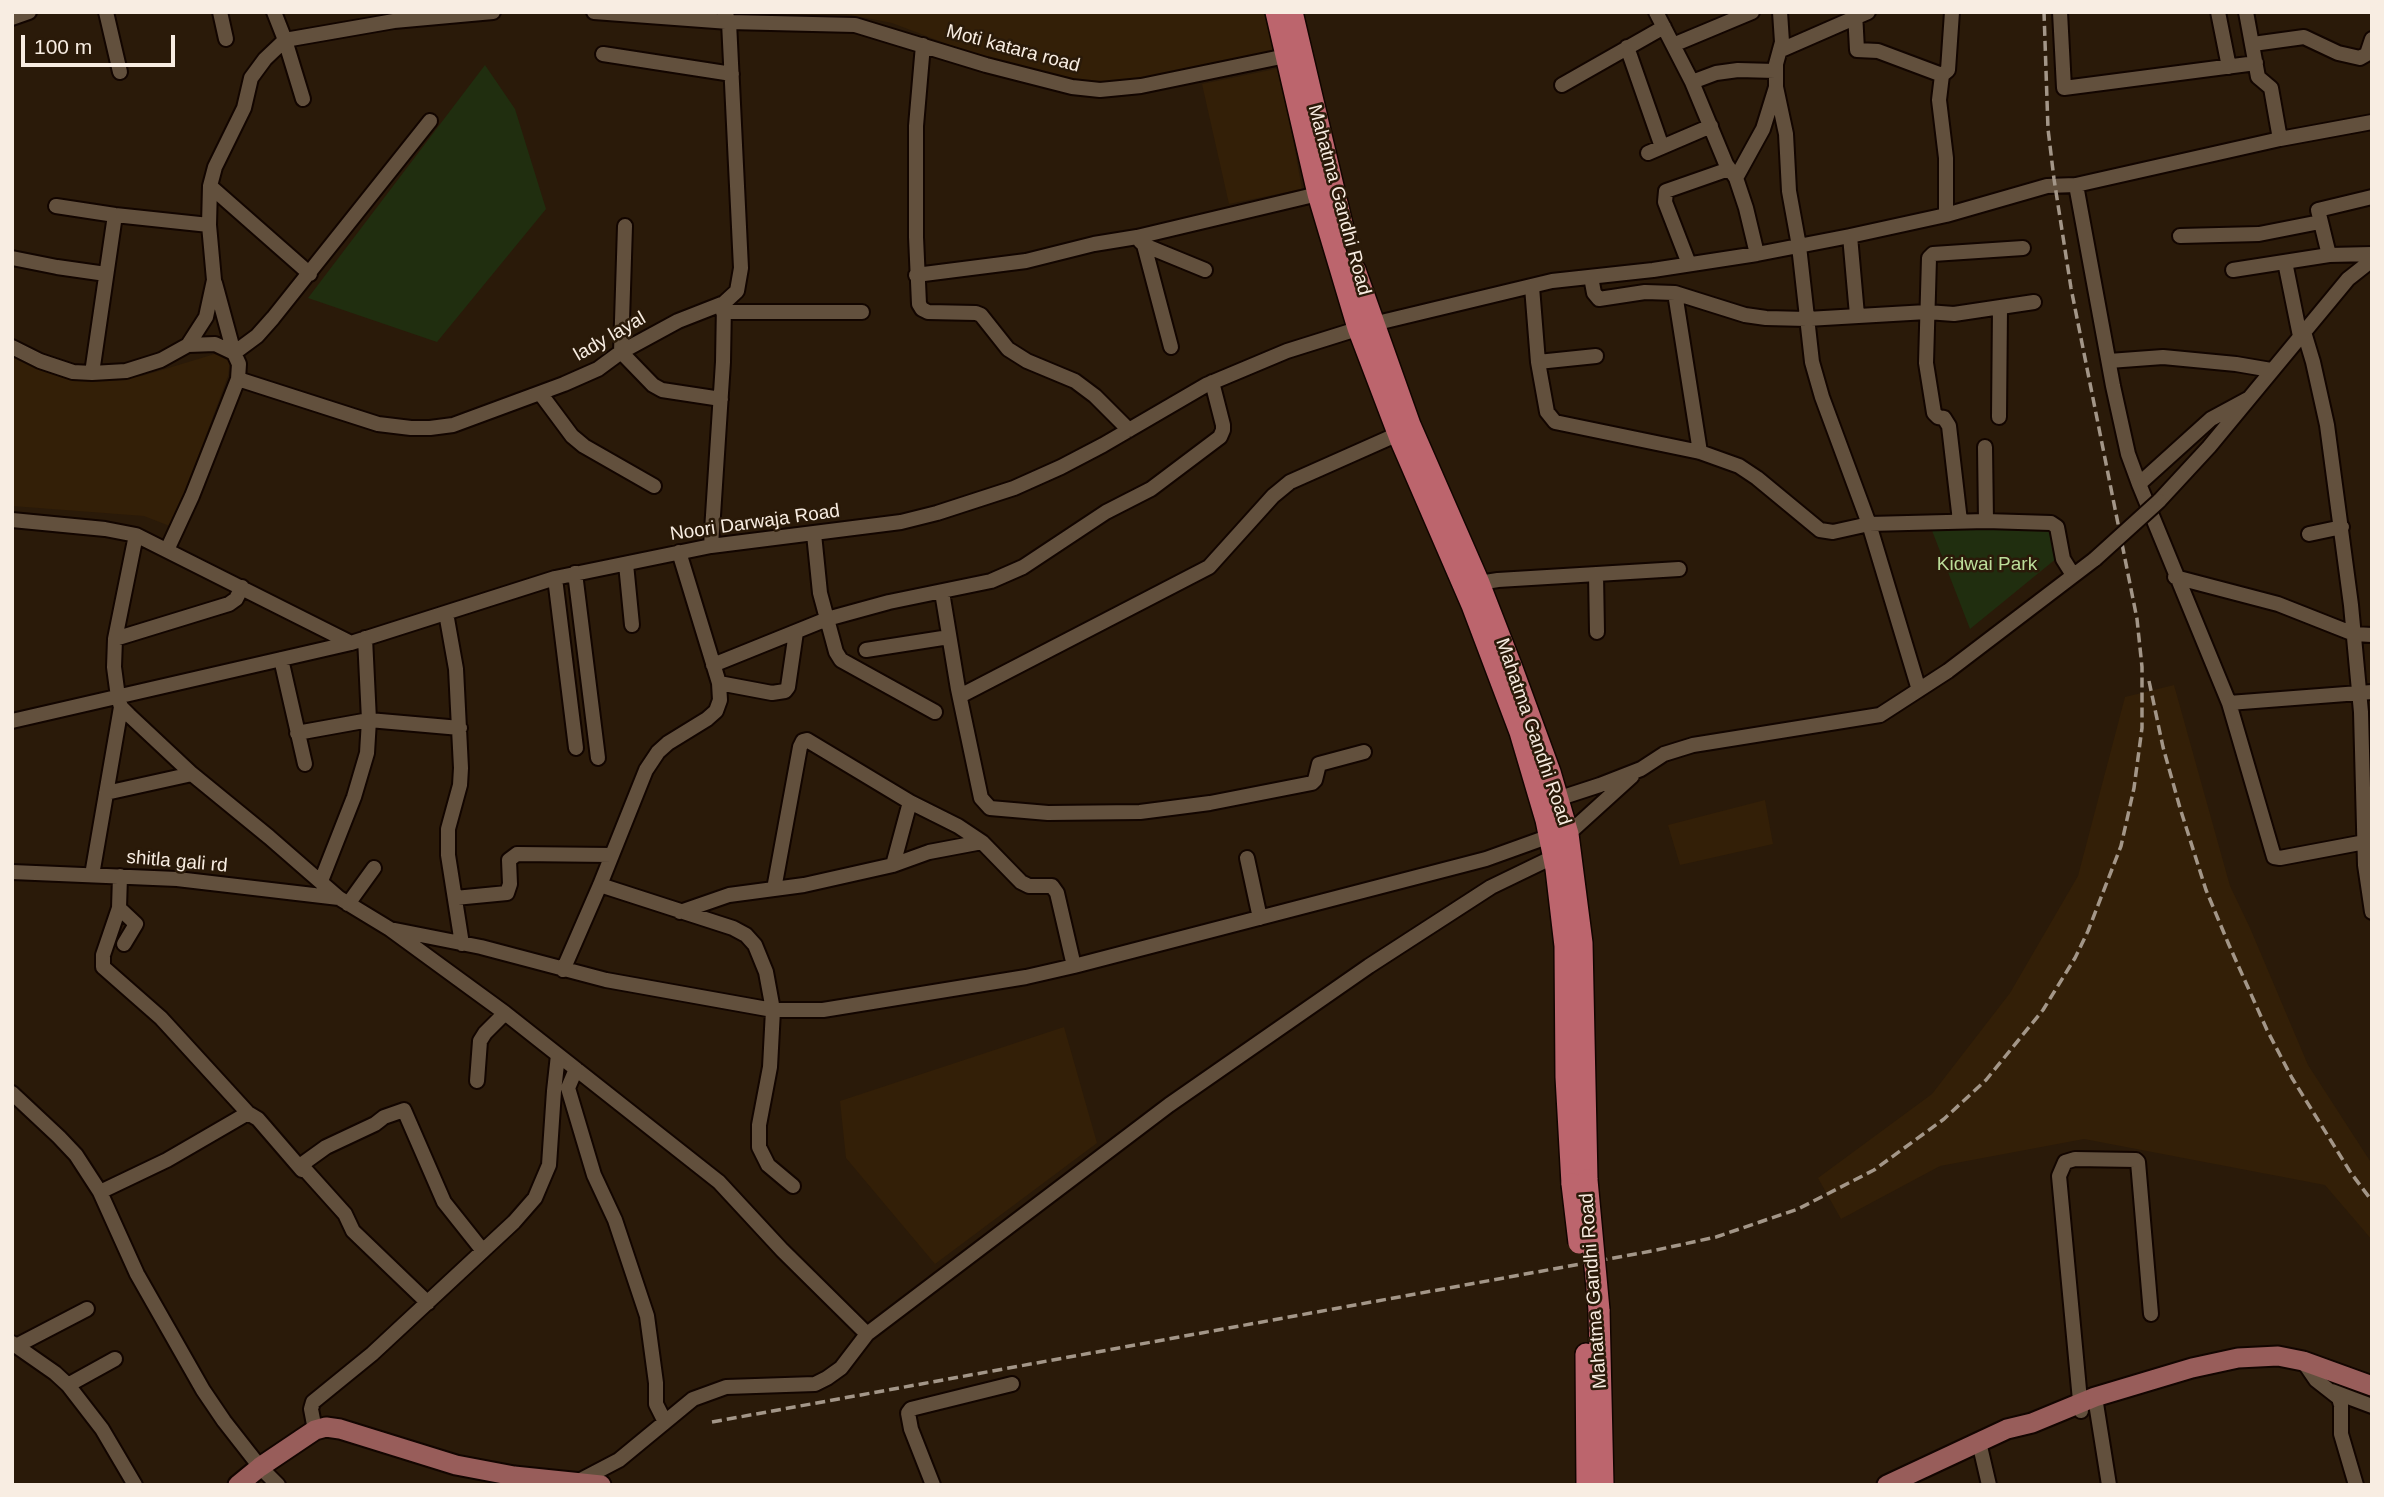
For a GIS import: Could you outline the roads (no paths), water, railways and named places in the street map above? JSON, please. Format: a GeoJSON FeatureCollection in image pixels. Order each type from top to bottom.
{"type":"FeatureCollection","features":[{"type":"Feature","properties":{"kind":"highway","name":"Mahatma Gandhi Road"},"geometry":{"type":"LineString","coordinates":[[1276,12],[1318,194],[1365,326],[1398,434],[1477,618],[1520,732],[1550,801]]}},
{"type":"Feature","properties":{"kind":"highway","name":"Mahatma Gandhi Road"},"geometry":{"type":"LineString","coordinates":[[1292,12],[1365,326],[1479,583],[1550,801],[1581,943],[1580,1182],[1592,1311],[1603,1485]]}},
{"type":"Feature","properties":{"kind":"highway","name":"Mahatma Gandhi Road"},"geometry":{"type":"LineString","coordinates":[[1587,1485],[1592,1311]]}},
{"type":"Feature","properties":{"kind":"main road"},"geometry":{"type":"LineString","coordinates":[[1887,1485],[1934,1470],[2092,1402],[2192,1368],[2238,1359],[2278,1356],[2304,1361],[2372,1386]]}},
{"type":"Feature","properties":{"kind":"main road"},"geometry":{"type":"LineString","coordinates":[[238,1485],[315,1430],[326,1427],[456,1465],[514,1476],[601,1485]]}},
{"type":"Feature","properties":{"kind":"main road"},"geometry":{"type":"LineString","coordinates":[[1917,1485],[1934,1470]]}},
{"type":"Feature","properties":{"kind":"street"},"geometry":{"type":"LineString","coordinates":[[12,18],[29,12]]}},
{"type":"Feature","properties":{"kind":"street"},"geometry":{"type":"LineString","coordinates":[[106,12],[120,72]]}},
{"type":"Feature","properties":{"kind":"street"},"geometry":{"type":"LineString","coordinates":[[220,12],[226,39]]}},
{"type":"Feature","properties":{"kind":"street"},"geometry":{"type":"LineString","coordinates":[[274,12],[303,99]]}},
{"type":"Feature","properties":{"kind":"street"},"geometry":{"type":"LineString","coordinates":[[167,550],[192,496],[238,379],[239,364],[214,280],[209,225],[210,186],[222,151],[244,108],[251,78],[265,58],[285,40],[394,21],[493,12]]}},
{"type":"Feature","properties":{"kind":"street","name":"Moti katara road"},"geometry":{"type":"LineString","coordinates":[[594,12],[855,25],[1072,88],[1141,86],[1286,56]]}},
{"type":"Feature","properties":{"kind":"street"},"geometry":{"type":"LineString","coordinates":[[1657,12],[1692,82],[1732,173],[1746,208],[1756,254]]}},
{"type":"Feature","properties":{"kind":"street"},"geometry":{"type":"LineString","coordinates":[[1673,45],[1752,12]]}},
{"type":"Feature","properties":{"kind":"street"},"geometry":{"type":"LineString","coordinates":[[1780,12],[1782,34],[1775,71],[1776,87],[1786,134],[1789,191],[1799,246],[1812,362],[1870,524],[1919,690]]}},
{"type":"Feature","properties":{"kind":"street"},"geometry":{"type":"LineString","coordinates":[[1946,215],[1947,158],[1939,100],[1942,75],[1948,69],[1952,12]]}},
{"type":"Feature","properties":{"kind":"street"},"geometry":{"type":"LineString","coordinates":[[2060,12],[2064,88],[2256,63]]}},
{"type":"Feature","properties":{"kind":"street"},"geometry":{"type":"LineString","coordinates":[[2218,12],[2229,67]]}},
{"type":"Feature","properties":{"kind":"street"},"geometry":{"type":"LineString","coordinates":[[2246,12],[2259,79],[2271,88],[2280,139]]}},
{"type":"Feature","properties":{"kind":"street"},"geometry":{"type":"LineString","coordinates":[[1781,50],[1859,14],[1857,50],[1878,51],[1942,75]]}},
{"type":"Feature","properties":{"kind":"street"},"geometry":{"type":"LineString","coordinates":[[711,546],[724,307],[737,291],[740,281],[732,74],[727,17]]}},
{"type":"Feature","properties":{"kind":"street"},"geometry":{"type":"LineString","coordinates":[[1562,85],[1664,27]]}},
{"type":"Feature","properties":{"kind":"street"},"geometry":{"type":"LineString","coordinates":[[2253,44],[2304,37],[2338,52],[2360,58],[2367,54],[2372,40]]}},
{"type":"Feature","properties":{"kind":"street"},"geometry":{"type":"LineString","coordinates":[[923,45],[916,126],[916,275],[919,304],[928,312],[981,315],[1008,349],[1027,361],[1075,381],[1095,396],[1129,430]]}},
{"type":"Feature","properties":{"kind":"street"},"geometry":{"type":"LineString","coordinates":[[1627,47],[1655,150],[1711,126]]}},
{"type":"Feature","properties":{"kind":"street"},"geometry":{"type":"LineString","coordinates":[[603,54],[732,74]]}},
{"type":"Feature","properties":{"kind":"street"},"geometry":{"type":"LineString","coordinates":[[1692,82],[1716,73],[1738,70],[1775,71]]}},
{"type":"Feature","properties":{"kind":"street"},"geometry":{"type":"LineString","coordinates":[[1689,264],[1665,202],[1666,191],[1732,173],[1763,129],[1776,87]]}},
{"type":"Feature","properties":{"kind":"street"},"geometry":{"type":"LineString","coordinates":[[234,353],[257,336],[310,274],[430,121]]}},
{"type":"Feature","properties":{"kind":"street","name":"Noori Darwaja Road"},"geometry":{"type":"LineString","coordinates":[[12,721],[120,702],[358,640],[575,573],[711,546],[901,522],[970,503],[1014,488],[1061,467],[1212,382],[1287,351],[1365,326],[1552,281],[1756,254],[1850,236],[1946,215],[2047,186],[2076,185],[2280,139],[2372,122]]}},
{"type":"Feature","properties":{"kind":"street"},"geometry":{"type":"LineString","coordinates":[[2076,185],[2128,454],[2175,577],[2229,703],[2274,857],[2365,842]]}},
{"type":"Feature","properties":{"kind":"street"},"geometry":{"type":"LineString","coordinates":[[210,186],[310,274]]}},
{"type":"Feature","properties":{"kind":"street"},"geometry":{"type":"LineString","coordinates":[[916,275],[1026,261],[1094,244],[1140,241],[1318,194]]}},
{"type":"Feature","properties":{"kind":"street"},"geometry":{"type":"LineString","coordinates":[[2329,254],[2319,210],[2372,197]]}},
{"type":"Feature","properties":{"kind":"street"},"geometry":{"type":"LineString","coordinates":[[56,206],[209,225]]}},
{"type":"Feature","properties":{"kind":"street"},"geometry":{"type":"LineString","coordinates":[[92,373],[115,215]]}},
{"type":"Feature","properties":{"kind":"street"},"geometry":{"type":"LineString","coordinates":[[2180,236],[2259,234],[2320,222]]}},
{"type":"Feature","properties":{"kind":"street"},"geometry":{"type":"LineString","coordinates":[[625,226],[621,352],[653,385],[662,390],[721,399]]}},
{"type":"Feature","properties":{"kind":"street"},"geometry":{"type":"LineString","coordinates":[[1850,236],[1857,315]]}},
{"type":"Feature","properties":{"kind":"street"},"geometry":{"type":"LineString","coordinates":[[1140,241],[1205,270]]}},
{"type":"Feature","properties":{"kind":"street"},"geometry":{"type":"LineString","coordinates":[[1140,241],[1171,347]]}},
{"type":"Feature","properties":{"kind":"street"},"geometry":{"type":"LineString","coordinates":[[1960,521],[1949,426],[1945,419],[1934,413],[1926,363],[1930,255],[2023,248]]}},
{"type":"Feature","properties":{"kind":"street"},"geometry":{"type":"LineString","coordinates":[[2233,270],[2329,254],[2372,254]]}},
{"type":"Feature","properties":{"kind":"street"},"geometry":{"type":"LineString","coordinates":[[12,258],[106,274]]}},
{"type":"Feature","properties":{"kind":"street"},"geometry":{"type":"LineString","coordinates":[[576,1483],[619,1460],[693,1399],[726,1387],[815,1384],[827,1378],[841,1368],[867,1334],[1169,1105],[1369,966],[1491,887],[1517,874],[1641,769],[1664,754],[1693,745],[1880,715],[1919,690],[2095,559],[2159,501],[2208,447],[2348,279],[2372,260]]}},
{"type":"Feature","properties":{"kind":"street"},"geometry":{"type":"LineString","coordinates":[[2285,262],[2302,334],[2313,362],[2327,425],[2354,634],[2366,692],[2365,842],[2372,912]]}},
{"type":"Feature","properties":{"kind":"street"},"geometry":{"type":"LineString","coordinates":[[1591,277],[1594,293],[1599,299],[1645,292],[1675,293],[1745,315],[1766,318],[1807,319],[1927,312],[1954,314],[2034,302]]}},
{"type":"Feature","properties":{"kind":"street"},"geometry":{"type":"LineString","coordinates":[[188,345],[206,317],[214,280]]}},
{"type":"Feature","properties":{"kind":"street"},"geometry":{"type":"LineString","coordinates":[[1532,287],[1538,362],[1547,412],[1555,422],[1700,452],[1739,466],[1820,530],[1833,532],[1870,524],[1960,521],[2054,524],[2057,527],[2063,559],[2073,575]]}},
{"type":"Feature","properties":{"kind":"street"},"geometry":{"type":"LineString","coordinates":[[1675,293],[1700,452]]}},
{"type":"Feature","properties":{"kind":"street"},"geometry":{"type":"LineString","coordinates":[[724,307],[862,312]]}},
{"type":"Feature","properties":{"kind":"street","name":"lady layal"},"geometry":{"type":"LineString","coordinates":[[238,379],[378,424],[411,428],[453,425],[598,369],[621,352],[689,316],[724,307]]}},
{"type":"Feature","properties":{"kind":"street"},"geometry":{"type":"LineString","coordinates":[[1999,417],[2000,308]]}},
{"type":"Feature","properties":{"kind":"street"},"geometry":{"type":"LineString","coordinates":[[12,347],[40,361],[73,372],[92,373],[134,369],[161,360],[188,345],[215,344],[234,353]]}},
{"type":"Feature","properties":{"kind":"street"},"geometry":{"type":"LineString","coordinates":[[1538,362],[1596,356]]}},
{"type":"Feature","properties":{"kind":"street"},"geometry":{"type":"LineString","coordinates":[[2109,361],[2163,357],[2271,370]]}},
{"type":"Feature","properties":{"kind":"street"},"geometry":{"type":"LineString","coordinates":[[713,665],[827,619],[889,602],[991,581],[1023,567],[1105,512],[1151,489],[1220,437],[1223,430],[1212,382]]}},
{"type":"Feature","properties":{"kind":"street"},"geometry":{"type":"LineString","coordinates":[[540,393],[561,423],[584,446],[654,486]]}},
{"type":"Feature","properties":{"kind":"street"},"geometry":{"type":"LineString","coordinates":[[2139,484],[2211,419],[2248,399]]}},
{"type":"Feature","properties":{"kind":"street"},"geometry":{"type":"LineString","coordinates":[[960,696],[1209,567],[1273,496],[1290,482],[1398,434]]}},
{"type":"Feature","properties":{"kind":"street"},"geometry":{"type":"LineString","coordinates":[[1985,447],[1986,521]]}},
{"type":"Feature","properties":{"kind":"street"},"geometry":{"type":"LineString","coordinates":[[12,520],[105,529],[136,535],[358,640],[369,720],[367,753],[355,797],[321,881]]}},
{"type":"Feature","properties":{"kind":"street"},"geometry":{"type":"LineString","coordinates":[[2309,534],[2342,527]]}},
{"type":"Feature","properties":{"kind":"street"},"geometry":{"type":"LineString","coordinates":[[814,534],[820,593],[841,660],[935,712]]}},
{"type":"Feature","properties":{"kind":"street"},"geometry":{"type":"LineString","coordinates":[[92,875],[120,702],[114,667],[115,639],[136,535]]}},
{"type":"Feature","properties":{"kind":"street"},"geometry":{"type":"LineString","coordinates":[[563,970],[646,770],[668,743],[716,711],[720,700],[719,683],[679,552]]}},
{"type":"Feature","properties":{"kind":"street"},"geometry":{"type":"LineString","coordinates":[[626,564],[632,625]]}},
{"type":"Feature","properties":{"kind":"street"},"geometry":{"type":"LineString","coordinates":[[1479,583],[1679,569]]}},
{"type":"Feature","properties":{"kind":"street"},"geometry":{"type":"LineString","coordinates":[[575,573],[598,758]]}},
{"type":"Feature","properties":{"kind":"street"},"geometry":{"type":"LineString","coordinates":[[1596,574],[1597,632]]}},
{"type":"Feature","properties":{"kind":"street"},"geometry":{"type":"LineString","coordinates":[[2175,577],[2278,604],[2354,634],[2372,635]]}},
{"type":"Feature","properties":{"kind":"street"},"geometry":{"type":"LineString","coordinates":[[555,578],[576,748]]}},
{"type":"Feature","properties":{"kind":"street"},"geometry":{"type":"LineString","coordinates":[[115,639],[229,604],[242,587]]}},
{"type":"Feature","properties":{"kind":"street"},"geometry":{"type":"LineString","coordinates":[[942,592],[981,798],[990,808],[1048,813],[1140,812],[1210,803],[1312,783],[1319,764],[1364,752]]}},
{"type":"Feature","properties":{"kind":"street"},"geometry":{"type":"LineString","coordinates":[[446,613],[456,669],[460,728],[460,785],[447,839],[462,944]]}},
{"type":"Feature","properties":{"kind":"street"},"geometry":{"type":"LineString","coordinates":[[719,683],[772,693],[785,691],[788,687],[796,632]]}},
{"type":"Feature","properties":{"kind":"street"},"geometry":{"type":"LineString","coordinates":[[866,650],[949,637]]}},
{"type":"Feature","properties":{"kind":"street"},"geometry":{"type":"LineString","coordinates":[[281,659],[305,764]]}},
{"type":"Feature","properties":{"kind":"street"},"geometry":{"type":"LineString","coordinates":[[2229,703],[2366,692]]}},
{"type":"Feature","properties":{"kind":"street"},"geometry":{"type":"LineString","coordinates":[[120,702],[192,774],[344,901],[390,929],[505,1013],[719,1182],[782,1250],[867,1334]]}},
{"type":"Feature","properties":{"kind":"street"},"geometry":{"type":"LineString","coordinates":[[297,733],[369,720],[460,728]]}},
{"type":"Feature","properties":{"kind":"street"},"geometry":{"type":"LineString","coordinates":[[774,889],[800,747],[803,741],[807,740],[910,802],[958,826],[982,842],[1021,882],[1029,886],[1048,884],[1055,888],[1074,966]]}},
{"type":"Feature","properties":{"kind":"street"},"geometry":{"type":"LineString","coordinates":[[1550,801],[1584,792],[1641,769]]}},
{"type":"Feature","properties":{"kind":"street"},"geometry":{"type":"LineString","coordinates":[[106,793],[192,774]]}},
{"type":"Feature","properties":{"kind":"street"},"geometry":{"type":"LineString","coordinates":[[893,865],[910,802]]}},
{"type":"Feature","properties":{"kind":"street"},"geometry":{"type":"LineString","coordinates":[[680,912],[729,895],[804,885],[893,865],[929,852],[982,842]]}},
{"type":"Feature","properties":{"kind":"street"},"geometry":{"type":"LineString","coordinates":[[390,929],[606,980],[773,1010],[823,1010],[1026,977],[1505,852],[1557,842]]}},
{"type":"Feature","properties":{"kind":"street"},"geometry":{"type":"LineString","coordinates":[[1505,852],[1517,874]]}},
{"type":"Feature","properties":{"kind":"street"},"geometry":{"type":"LineString","coordinates":[[455,898],[507,893],[510,884],[509,860],[517,854],[612,855]]}},
{"type":"Feature","properties":{"kind":"street"},"geometry":{"type":"LineString","coordinates":[[1247,858],[1260,918]]}},
{"type":"Feature","properties":{"kind":"street"},"geometry":{"type":"LineString","coordinates":[[344,901],[374,868]]}},
{"type":"Feature","properties":{"kind":"street","name":"shitla gali rd"},"geometry":{"type":"LineString","coordinates":[[12,872],[177,879],[344,901]]}},
{"type":"Feature","properties":{"kind":"street"},"geometry":{"type":"LineString","coordinates":[[120,876],[118,908],[103,955],[103,967],[161,1018],[248,1113],[258,1119],[302,1170]]}},
{"type":"Feature","properties":{"kind":"street"},"geometry":{"type":"LineString","coordinates":[[600,885],[733,928],[746,935],[755,945],[764,962],[773,1010],[770,1067],[759,1125],[759,1147],[768,1165],[793,1186]]}},
{"type":"Feature","properties":{"kind":"street"},"geometry":{"type":"LineString","coordinates":[[118,908],[136,925],[124,944]]}},
{"type":"Feature","properties":{"kind":"street"},"geometry":{"type":"LineString","coordinates":[[477,1081],[480,1041],[485,1032],[505,1013]]}},
{"type":"Feature","properties":{"kind":"street"},"geometry":{"type":"LineString","coordinates":[[315,1430],[311,1409],[313,1402],[372,1354],[428,1303],[535,1198],[547,1172],[551,1153],[558,1055]]}},
{"type":"Feature","properties":{"kind":"street"},"geometry":{"type":"LineString","coordinates":[[576,1069],[568,1088],[594,1175],[615,1220],[647,1316],[656,1382],[656,1404],[665,1422]]}},
{"type":"Feature","properties":{"kind":"street"},"geometry":{"type":"LineString","coordinates":[[12,1093],[76,1155],[100,1192],[137,1274],[190,1368],[223,1420],[260,1467],[278,1485]]}},
{"type":"Feature","properties":{"kind":"street"},"geometry":{"type":"LineString","coordinates":[[428,1303],[353,1231],[345,1214],[301,1165],[326,1147],[384,1117],[404,1110],[444,1202],[483,1251]]}},
{"type":"Feature","properties":{"kind":"street"},"geometry":{"type":"LineString","coordinates":[[100,1192],[167,1160],[248,1113]]}},
{"type":"Feature","properties":{"kind":"street"},"geometry":{"type":"LineString","coordinates":[[2109,1485],[2092,1402],[2059,1176],[2065,1162],[2087,1159],[2138,1162],[2151,1314]]}},
{"type":"Feature","properties":{"kind":"street"},"geometry":{"type":"LineString","coordinates":[[87,1309],[14,1344],[68,1385],[102,1429],[135,1485]]}},
{"type":"Feature","properties":{"kind":"street"},"geometry":{"type":"LineString","coordinates":[[68,1385],[115,1359]]}},
{"type":"Feature","properties":{"kind":"street"},"geometry":{"type":"LineString","coordinates":[[2304,1361],[2316,1380],[2339,1398],[2341,1434],[2356,1485]]}},
{"type":"Feature","properties":{"kind":"street"},"geometry":{"type":"LineString","coordinates":[[933,1485],[911,1429],[908,1413],[911,1409],[1013,1384]]}},
{"type":"Feature","properties":{"kind":"street"},"geometry":{"type":"LineString","coordinates":[[2331,1390],[2372,1406]]}},
{"type":"Feature","properties":{"kind":"street"},"geometry":{"type":"LineString","coordinates":[[1982,1448],[1989,1485]]}},
{"type":"Feature","properties":{"kind":"railway"},"geometry":{"type":"LineString","coordinates":[[712,1422],[1652,1251],[1716,1237],[1798,1209],[1874,1170],[1944,1119],[1986,1080],[2043,1010],[2088,931],[2121,846],[2134,788],[2142,728],[2142,667],[2137,619],[2071,288],[2054,179],[2048,129],[2044,12]]}},
{"type":"Feature","properties":{"kind":"railway"},"geometry":{"type":"LineString","coordinates":[[2149,681],[2180,808],[2206,890],[2229,945],[2292,1078],[2351,1173],[2372,1201]]}},
{"type":"Feature","properties":{"kind":"park label","name":"Kidwai Park"},"geometry":{"type":"Point","coordinates":[1987,565]}}]}
